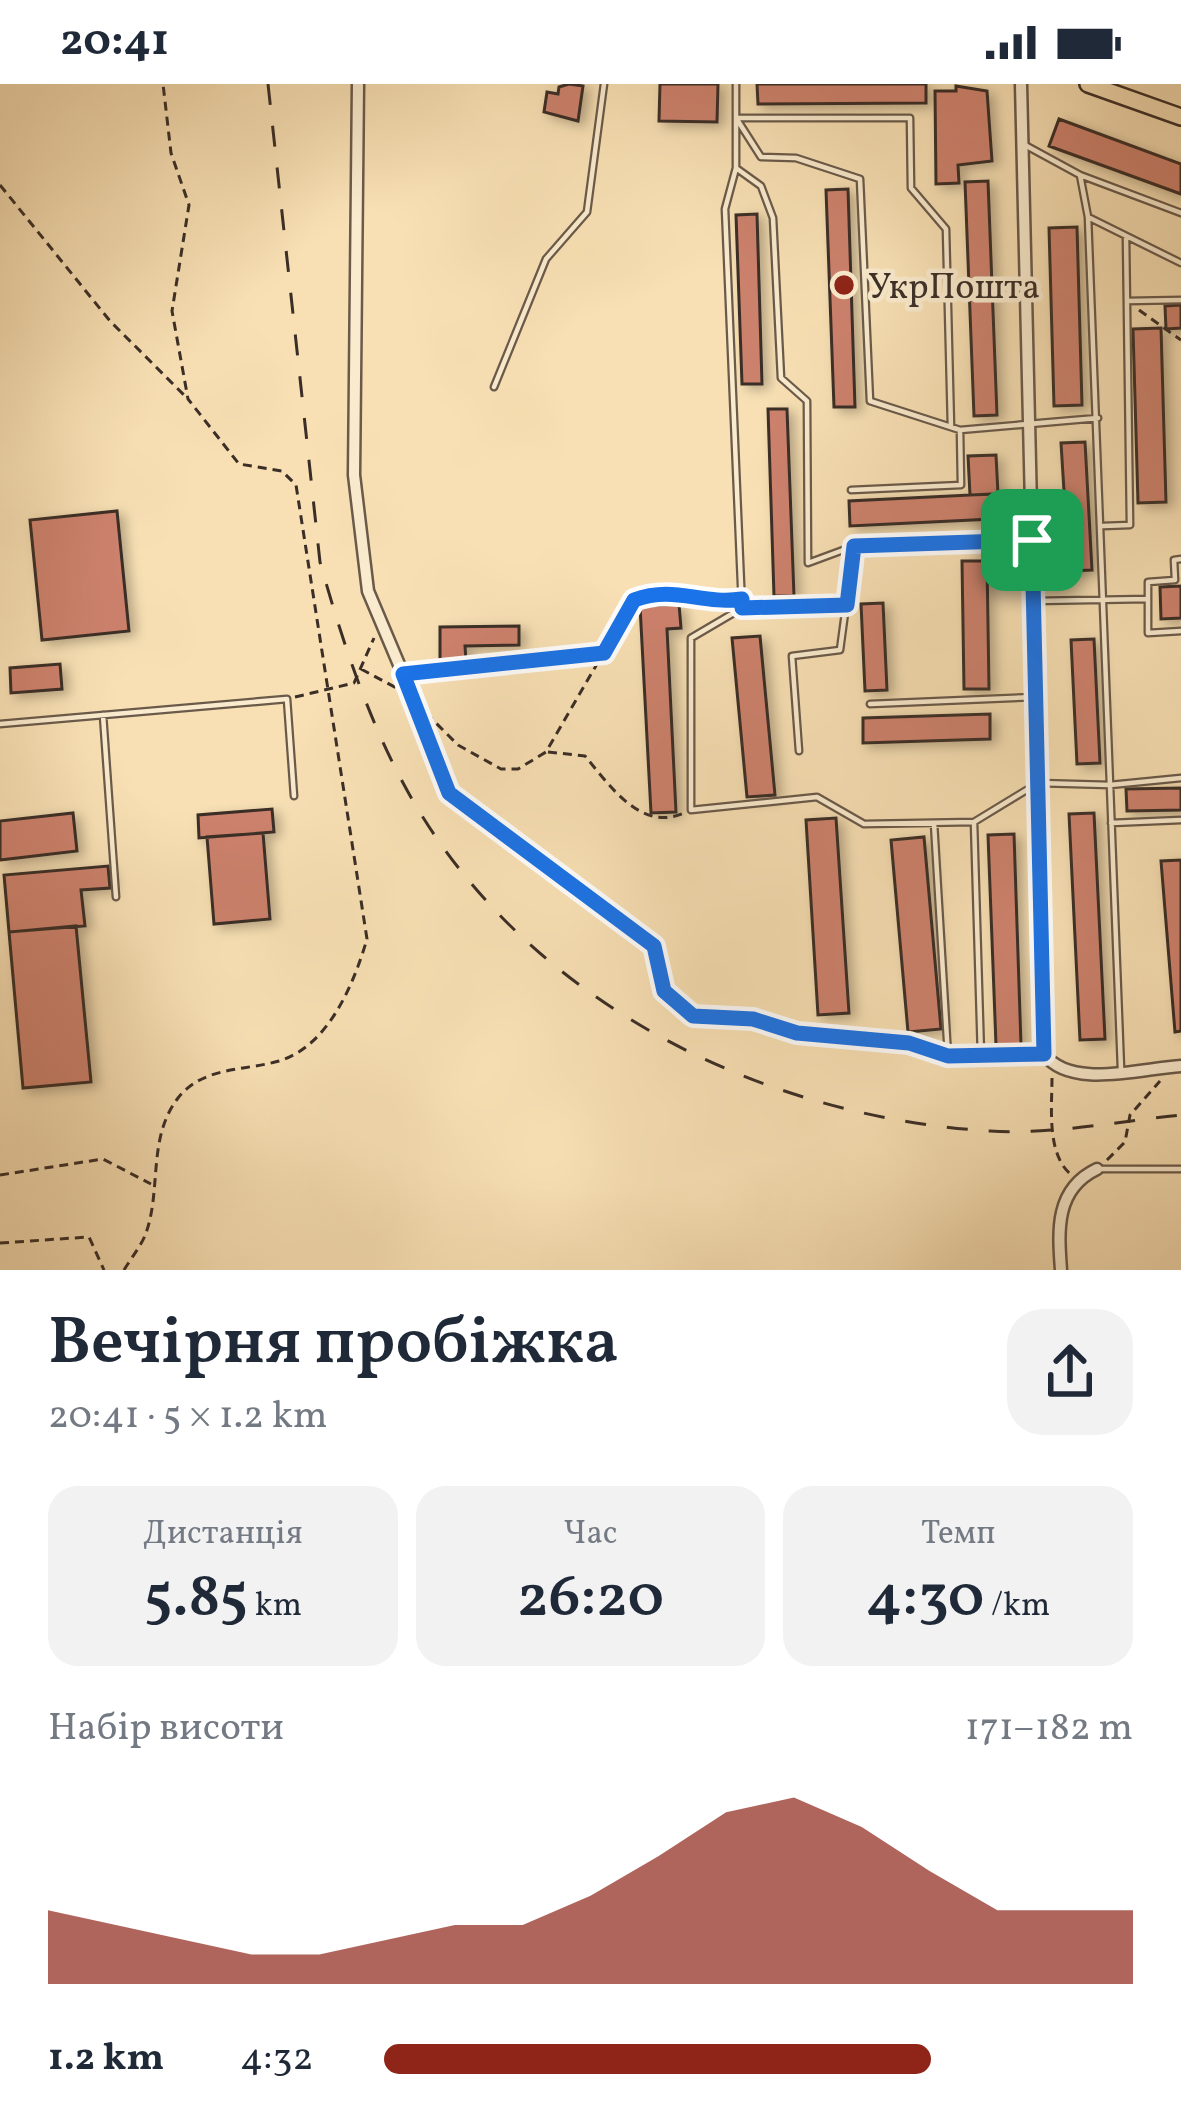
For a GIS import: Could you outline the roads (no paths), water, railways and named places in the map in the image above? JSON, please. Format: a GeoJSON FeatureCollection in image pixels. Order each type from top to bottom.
{"type":"FeatureCollection","features":[{"type":"Feature","properties":{"kind":"main road"},"geometry":{"type":"LineString","coordinates":[[1088,84],[1181,117]]}},
{"type":"Feature","properties":{"kind":"street"},"geometry":{"type":"LineString","coordinates":[[358,84],[351,407],[368,591],[403,674]]}},
{"type":"Feature","properties":{"kind":"street"},"geometry":{"type":"LineString","coordinates":[[1022,84],[1048,1059],[1087,1075],[1178,1066]]}},
{"type":"Feature","properties":{"kind":"street"},"geometry":{"type":"LineString","coordinates":[[1061,1270],[1057,1220],[1078,1178],[1097,1169]]}},
{"type":"Feature","properties":{"kind":"lane"},"geometry":{"type":"LineString","coordinates":[[494,387],[546,259],[586,212],[604,84]]}},
{"type":"Feature","properties":{"kind":"lane"},"geometry":{"type":"LineString","coordinates":[[736,84],[736,168],[725,209],[742,608]]}},
{"type":"Feature","properties":{"kind":"lane"},"geometry":{"type":"LineString","coordinates":[[736,118],[761,158],[796,158],[860,179],[870,400],[960,430],[1098,418]]}},
{"type":"Feature","properties":{"kind":"lane"},"geometry":{"type":"LineString","coordinates":[[736,118],[910,118],[911,188],[946,229],[951,427]]}},
{"type":"Feature","properties":{"kind":"lane"},"geometry":{"type":"LineString","coordinates":[[1023,144],[1080,175],[1181,213]]}},
{"type":"Feature","properties":{"kind":"lane"},"geometry":{"type":"LineString","coordinates":[[736,168],[761,186],[773,218],[781,378],[807,401],[808,562],[854,546],[1032,540]]}},
{"type":"Feature","properties":{"kind":"lane"},"geometry":{"type":"LineString","coordinates":[[1080,175],[1088,218],[1107,600],[1121,1070]]}},
{"type":"Feature","properties":{"kind":"lane"},"geometry":{"type":"LineString","coordinates":[[1088,218],[1181,263]]}},
{"type":"Feature","properties":{"kind":"lane"},"geometry":{"type":"LineString","coordinates":[[1103,526],[1130,525],[1126,236]]}},
{"type":"Feature","properties":{"kind":"lane"},"geometry":{"type":"LineString","coordinates":[[1127,301],[1181,300]]}},
{"type":"Feature","properties":{"kind":"lane"},"geometry":{"type":"LineString","coordinates":[[851,490],[961,485],[960,430]]}},
{"type":"Feature","properties":{"kind":"lane"},"geometry":{"type":"LineString","coordinates":[[799,752],[792,656],[840,650],[854,546]]}},
{"type":"Feature","properties":{"kind":"lane"},"geometry":{"type":"LineString","coordinates":[[1181,559],[1174,560],[1174,580],[1148,582],[1148,633],[1181,631]]}},
{"type":"Feature","properties":{"kind":"lane"},"geometry":{"type":"LineString","coordinates":[[1034,601],[1148,599]]}},
{"type":"Feature","properties":{"kind":"lane"},"geometry":{"type":"LineString","coordinates":[[847,605],[742,608],[691,638],[692,810],[818,797],[864,824],[974,822],[1038,783],[1181,778]]}},
{"type":"Feature","properties":{"kind":"lane"},"geometry":{"type":"LineString","coordinates":[[518,663],[403,674],[449,793],[654,946],[664,991],[693,1016],[753,1019],[797,1033],[909,1043],[948,1056],[1048,1059]]}},
{"type":"Feature","properties":{"kind":"lane"},"geometry":{"type":"LineString","coordinates":[[870,704],[1036,698]]}},
{"type":"Feature","properties":{"kind":"lane"},"geometry":{"type":"LineString","coordinates":[[0,724],[287,699],[294,796]]}},
{"type":"Feature","properties":{"kind":"lane"},"geometry":{"type":"LineString","coordinates":[[103,715],[116,897]]}},
{"type":"Feature","properties":{"kind":"lane"},"geometry":{"type":"LineString","coordinates":[[1111,823],[1180,821]]}},
{"type":"Feature","properties":{"kind":"lane"},"geometry":{"type":"LineString","coordinates":[[974,822],[981,1056]]}},
{"type":"Feature","properties":{"kind":"lane"},"geometry":{"type":"LineString","coordinates":[[934,823],[948,1056]]}},
{"type":"Feature","properties":{"kind":"lane"},"geometry":{"type":"LineString","coordinates":[[1097,1169],[1181,1169]]}},
{"type":"Feature","properties":{"kind":"railway"},"geometry":{"type":"LineString","coordinates":[[268,84],[320,562],[380,737],[408,792],[457,866],[515,931],[582,987],[656,1034],[735,1072],[818,1101],[903,1121],[1013,1132],[1181,1115]]}},
{"type":"Feature","properties":{"kind":"place","name":"УкрПошта"},"geometry":{"type":"Point","coordinates":[844,285]}}]}
